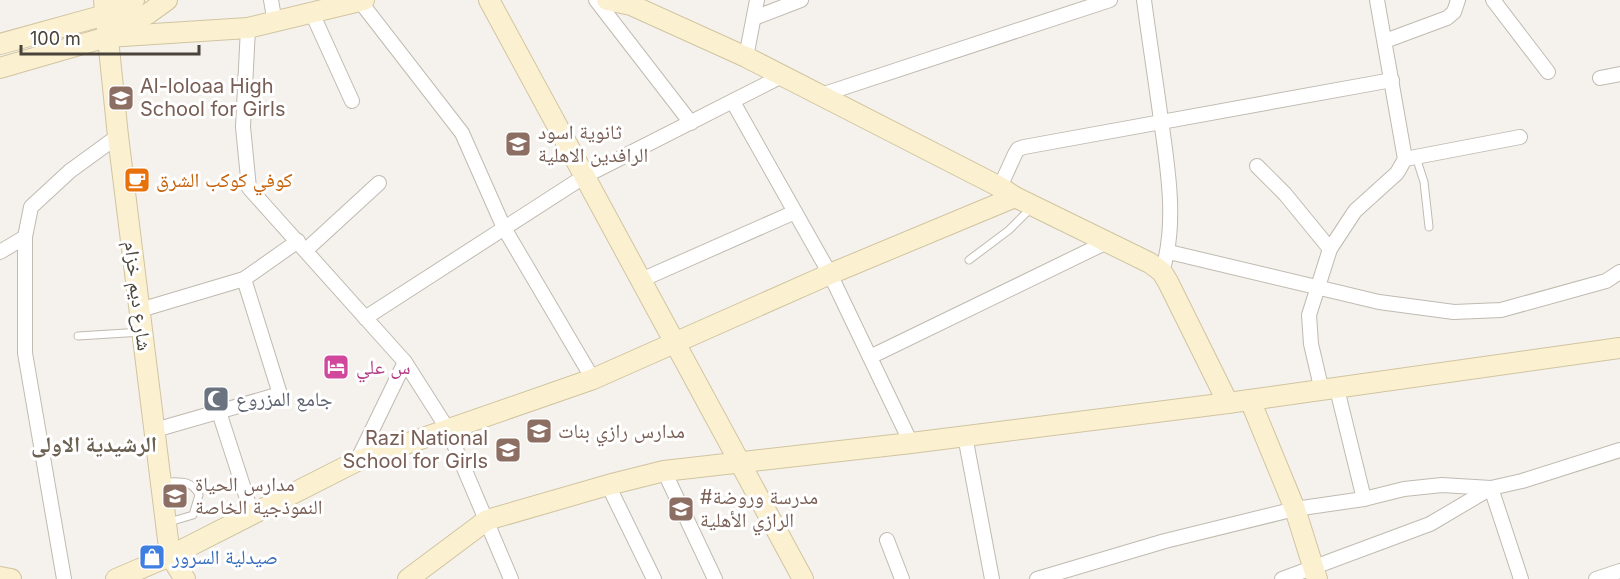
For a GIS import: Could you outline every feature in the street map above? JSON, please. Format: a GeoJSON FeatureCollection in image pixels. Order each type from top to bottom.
{"type":"FeatureCollection","features":[{"type":"Feature","properties":{"kind":"street"},"geometry":{"type":"LineString","coordinates":[[0,44],[105,7],[134,0]]}},
{"type":"Feature","properties":{"kind":"street"},"geometry":{"type":"LineString","coordinates":[[107,37],[167,0]]}},
{"type":"Feature","properties":{"kind":"street"},"geometry":{"type":"LineString","coordinates":[[271,0],[274,23]]}},
{"type":"Feature","properties":{"kind":"street"},"geometry":{"type":"LineString","coordinates":[[489,0],[803,579]]}},
{"type":"Feature","properties":{"kind":"street"},"geometry":{"type":"LineString","coordinates":[[596,0],[691,123]]}},
{"type":"Feature","properties":{"kind":"street"},"geometry":{"type":"LineString","coordinates":[[607,0],[631,6],[746,57],[1033,206],[1150,263],[1162,272],[1228,403]]}},
{"type":"Feature","properties":{"kind":"street"},"geometry":{"type":"LineString","coordinates":[[746,57],[758,0]]}},
{"type":"Feature","properties":{"kind":"street"},"geometry":{"type":"LineString","coordinates":[[754,18],[801,0]]}},
{"type":"Feature","properties":{"kind":"street"},"geometry":{"type":"LineString","coordinates":[[820,94],[1110,0]]}},
{"type":"Feature","properties":{"kind":"street"},"geometry":{"type":"LineString","coordinates":[[1144,0],[1166,156],[1170,225],[1168,252],[1162,272]]}},
{"type":"Feature","properties":{"kind":"street"},"geometry":{"type":"LineString","coordinates":[[1380,0],[1392,80],[1411,158]]}},
{"type":"Feature","properties":{"kind":"street"},"geometry":{"type":"LineString","coordinates":[[1385,41],[1448,18],[1454,12],[1458,0]]}},
{"type":"Feature","properties":{"kind":"street"},"geometry":{"type":"LineString","coordinates":[[1493,0],[1548,72]]}},
{"type":"Feature","properties":{"kind":"street"},"geometry":{"type":"LineString","coordinates":[[0,68],[107,37],[248,28],[357,1],[462,133],[504,228],[593,379]]}},
{"type":"Feature","properties":{"kind":"street","name":"شارع ديم خزام"},"geometry":{"type":"LineString","coordinates":[[105,7],[118,136],[170,556]]}},
{"type":"Feature","properties":{"kind":"street"},"geometry":{"type":"LineString","coordinates":[[312,13],[352,101]]}},
{"type":"Feature","properties":{"kind":"street"},"geometry":{"type":"LineString","coordinates":[[248,28],[243,127],[249,188],[405,362],[447,428],[511,579]]}},
{"type":"Feature","properties":{"kind":"street"},"geometry":{"type":"LineString","coordinates":[[1600,78],[1620,74]]}},
{"type":"Feature","properties":{"kind":"street"},"geometry":{"type":"LineString","coordinates":[[365,318],[585,176],[782,76]]}},
{"type":"Feature","properties":{"kind":"street"},"geometry":{"type":"LineString","coordinates":[[1007,192],[1018,149],[1392,80]]}},
{"type":"Feature","properties":{"kind":"street"},"geometry":{"type":"LineString","coordinates":[[733,102],[830,274],[911,443]]}},
{"type":"Feature","properties":{"kind":"street"},"geometry":{"type":"LineString","coordinates":[[64,579],[25,353],[25,237],[31,207],[70,171],[118,136]]}},
{"type":"Feature","properties":{"kind":"street"},"geometry":{"type":"LineString","coordinates":[[1365,499],[1329,390],[1311,344],[1309,315],[1329,249],[1355,211],[1411,158],[1520,136]]}},
{"type":"Feature","properties":{"kind":"street"},"geometry":{"type":"LineString","coordinates":[[1257,166],[1285,194],[1329,249]]}},
{"type":"Feature","properties":{"kind":"street"},"geometry":{"type":"LineString","coordinates":[[140,310],[244,279],[302,246],[379,183]]}},
{"type":"Feature","properties":{"kind":"street"},"geometry":{"type":"LineString","coordinates":[[116,579],[170,556],[357,461],[593,379],[830,274],[1007,192]]}},
{"type":"Feature","properties":{"kind":"street"},"geometry":{"type":"LineString","coordinates":[[641,280],[795,212]]}},
{"type":"Feature","properties":{"kind":"street"},"geometry":{"type":"LineString","coordinates":[[0,252],[25,237]]}},
{"type":"Feature","properties":{"kind":"street"},"geometry":{"type":"LineString","coordinates":[[870,357],[1107,242]]}},
{"type":"Feature","properties":{"kind":"street"},"geometry":{"type":"LineString","coordinates":[[1168,252],[1378,302],[1454,312],[1501,310],[1613,283],[1620,272]]}},
{"type":"Feature","properties":{"kind":"street"},"geometry":{"type":"LineString","coordinates":[[155,430],[280,394],[244,279]]}},
{"type":"Feature","properties":{"kind":"street"},"geometry":{"type":"LineString","coordinates":[[408,579],[487,520],[664,471],[1228,403],[1620,348]]}},
{"type":"Feature","properties":{"kind":"street"},"geometry":{"type":"LineString","coordinates":[[357,461],[405,362]]}},
{"type":"Feature","properties":{"kind":"street"},"geometry":{"type":"LineString","coordinates":[[1250,400],[1294,509],[1315,574]]}},
{"type":"Feature","properties":{"kind":"street"},"geometry":{"type":"LineString","coordinates":[[219,412],[252,514]]}},
{"type":"Feature","properties":{"kind":"street"},"geometry":{"type":"LineString","coordinates":[[965,436],[992,579]]}},
{"type":"Feature","properties":{"kind":"street"},"geometry":{"type":"LineString","coordinates":[[1037,579],[1062,575],[1165,541],[1294,509],[1365,499],[1404,489],[1442,485],[1491,488],[1522,481],[1620,450]]}},
{"type":"Feature","properties":{"kind":"street"},"geometry":{"type":"LineString","coordinates":[[664,471],[716,579]]}},
{"type":"Feature","properties":{"kind":"street"},"geometry":{"type":"LineString","coordinates":[[608,485],[654,579]]}},
{"type":"Feature","properties":{"kind":"street"},"geometry":{"type":"LineString","coordinates":[[1282,579],[1315,574],[1430,524],[1491,488]]}},
{"type":"Feature","properties":{"kind":"street"},"geometry":{"type":"LineString","coordinates":[[1491,488],[1521,579]]}},
{"type":"Feature","properties":{"kind":"street"},"geometry":{"type":"LineString","coordinates":[[886,579],[900,576],[887,540]]}},
{"type":"Feature","properties":{"kind":"street"},"geometry":{"type":"LineString","coordinates":[[170,556],[185,579]]}},
{"type":"Feature","properties":{"kind":"street"},"geometry":{"type":"LineString","coordinates":[[1596,579],[1620,571]]}},
{"type":"Feature","properties":{"kind":"street"},"geometry":{"type":"LineString","coordinates":[[0,577],[11,579]]}},
{"type":"Feature","properties":{"kind":"lane"},"geometry":{"type":"LineString","coordinates":[[1411,158],[1424,182],[1429,227]]}},
{"type":"Feature","properties":{"kind":"lane"},"geometry":{"type":"LineString","coordinates":[[969,260],[1009,230],[1033,206]]}},
{"type":"Feature","properties":{"kind":"lane"},"geometry":{"type":"LineString","coordinates":[[78,336],[143,332]]}},
{"type":"Feature","properties":{"kind":"lane"},"geometry":{"type":"LineString","coordinates":[[161,482],[187,482],[195,487],[199,495],[192,515],[166,523]]}},
{"type":"Feature","properties":{"kind":"place","name":"Al-loloaa High School for Girls"},"geometry":{"type":"Point","coordinates":[121,98]}},
{"type":"Feature","properties":{"kind":"place","name":"ثانوية اسود الرافدين الاهلية"},"geometry":{"type":"Point","coordinates":[518,144]}},
{"type":"Feature","properties":{"kind":"place","name":"كوفي كوكب الشرق"},"geometry":{"type":"Point","coordinates":[137,180]}},
{"type":"Feature","properties":{"kind":"place","name":"س علي"},"geometry":{"type":"Point","coordinates":[336,367]}},
{"type":"Feature","properties":{"kind":"place","name":"جامع المزروع"},"geometry":{"type":"Point","coordinates":[216,399]}},
{"type":"Feature","properties":{"kind":"place","name":"مدارس رازي بنات"},"geometry":{"type":"Point","coordinates":[539,431]}},
{"type":"Feature","properties":{"kind":"place","name":"Razi National School for Girls"},"geometry":{"type":"Point","coordinates":[508,450]}},
{"type":"Feature","properties":{"kind":"place","name":"مدارس الحياة النموذجية الخاصة"},"geometry":{"type":"Point","coordinates":[175,496]}},
{"type":"Feature","properties":{"kind":"place","name":"#مدرسة وروضة الرازي الأهلية"},"geometry":{"type":"Point","coordinates":[681,509]}},
{"type":"Feature","properties":{"kind":"place","name":"صيدلية السرور"},"geometry":{"type":"Point","coordinates":[152,557]}},
{"type":"Feature","properties":{"kind":"district","name":"الرشيدية الاولى"},"geometry":{"type":"Point","coordinates":[94,444]}}]}
